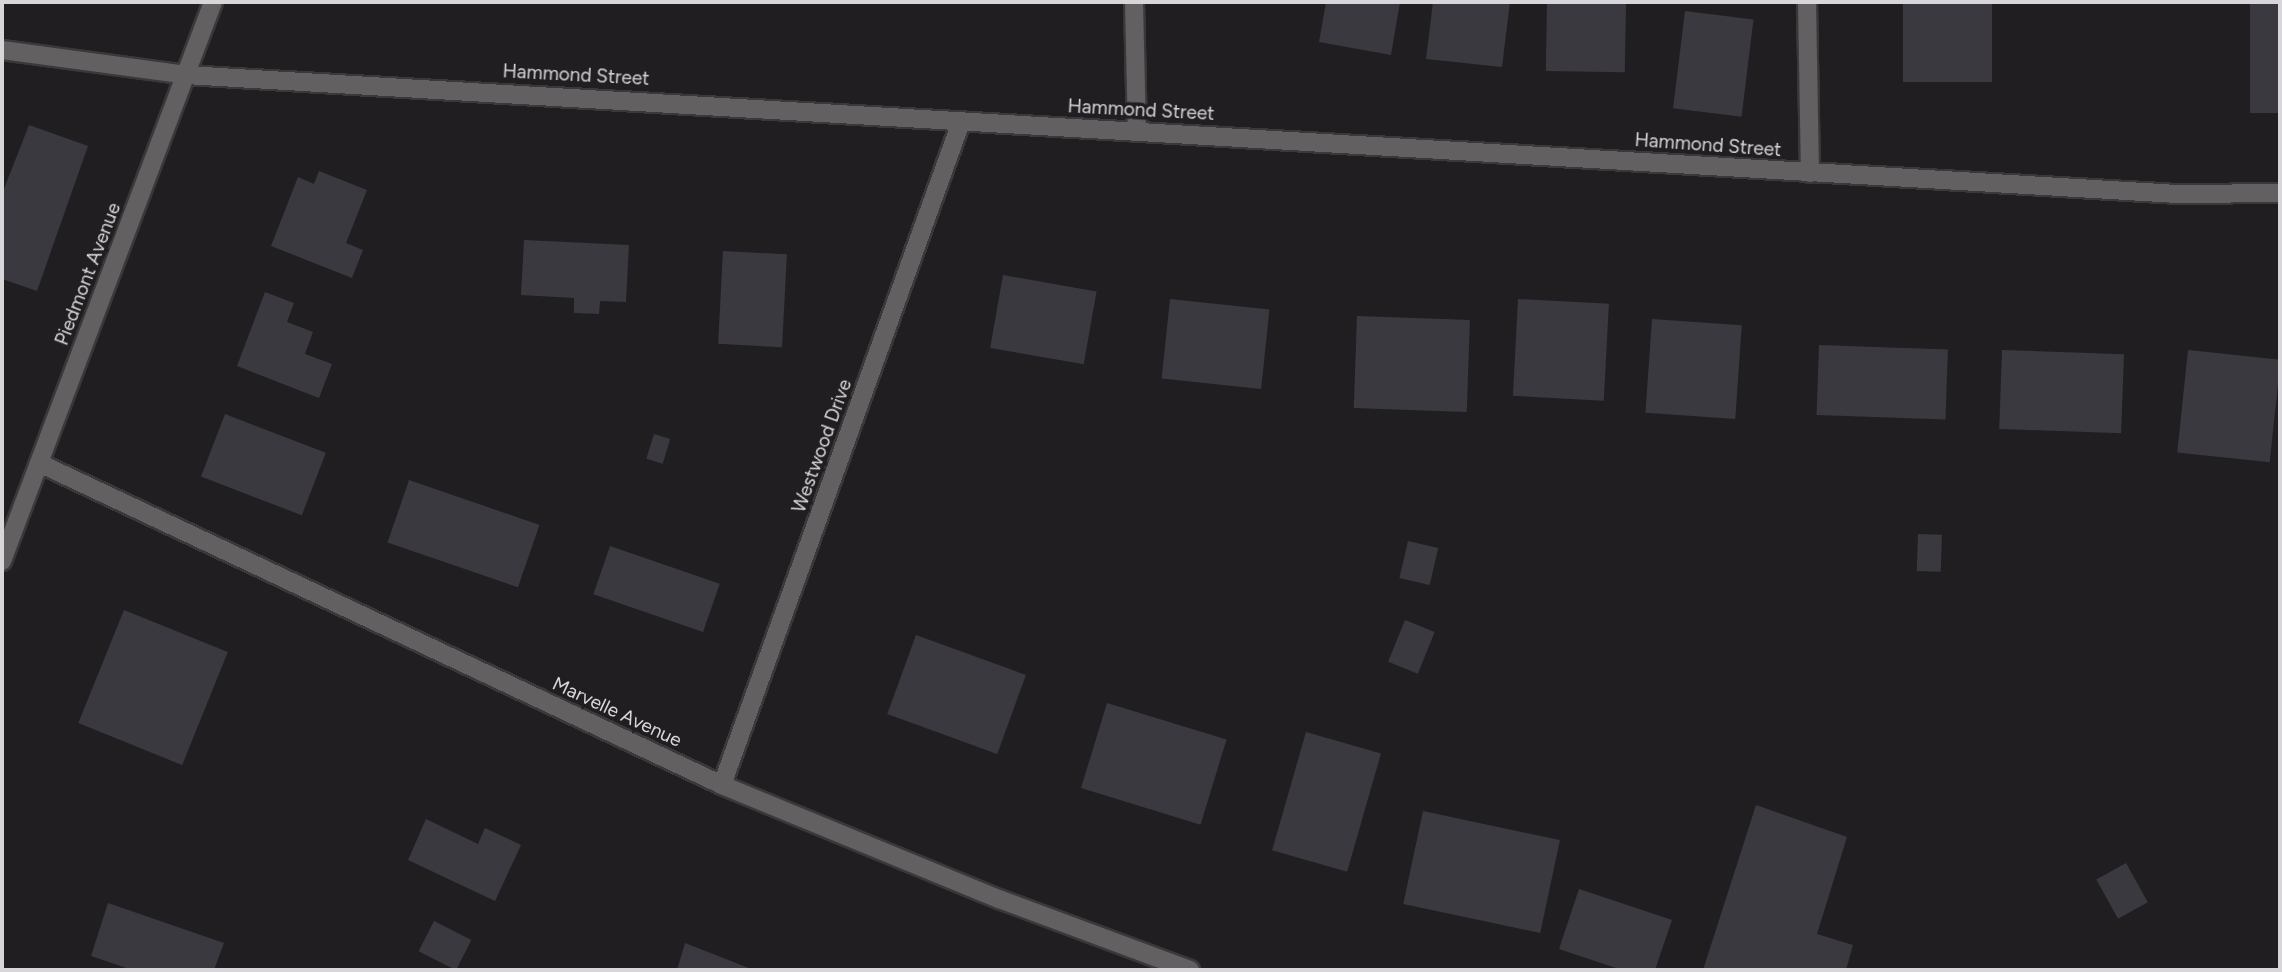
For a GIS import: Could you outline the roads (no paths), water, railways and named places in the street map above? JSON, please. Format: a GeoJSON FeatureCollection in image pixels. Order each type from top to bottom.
{"type":"FeatureCollection","features":[{"type":"Feature","properties":{"kind":"street","name":"Piedmont Avenue"},"geometry":{"type":"LineString","coordinates":[[2,561],[213,2]]}},
{"type":"Feature","properties":{"kind":"street"},"geometry":{"type":"LineString","coordinates":[[1134,2],[1137,130]]}},
{"type":"Feature","properties":{"kind":"street"},"geometry":{"type":"LineString","coordinates":[[1807,2],[1810,173]]}},
{"type":"Feature","properties":{"kind":"street","name":"Hammond Street"},"geometry":{"type":"LineString","coordinates":[[2,50],[186,75],[2175,194],[2280,193]]}},
{"type":"Feature","properties":{"kind":"street","name":"Westwood Drive"},"geometry":{"type":"LineString","coordinates":[[722,785],[961,122]]}},
{"type":"Feature","properties":{"kind":"street","name":"Marvelle Avenue"},"geometry":{"type":"LineString","coordinates":[[39,463],[722,785],[999,899],[1190,970]]}}]}
